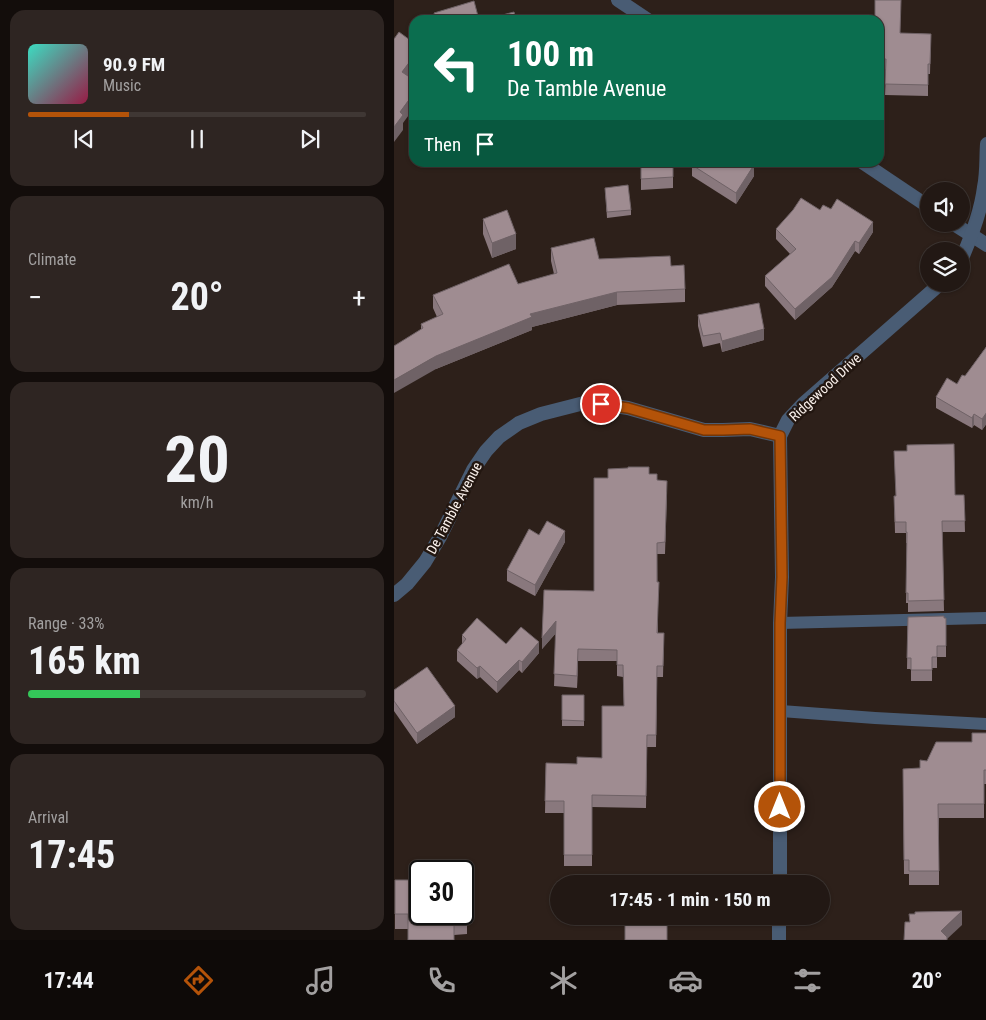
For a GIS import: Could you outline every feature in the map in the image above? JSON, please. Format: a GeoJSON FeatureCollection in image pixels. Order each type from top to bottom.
{"type":"FeatureCollection","features":[{"type":"Feature","properties":{"kind":"street"},"geometry":{"type":"LineString","coordinates":[[618,0],[640,15]]}},
{"type":"Feature","properties":{"kind":"street"},"geometry":{"type":"LineString","coordinates":[[969,242],[980,209],[985,186],[986,144]]}},
{"type":"Feature","properties":{"kind":"street"},"geometry":{"type":"LineString","coordinates":[[869,167],[920,201]]}},
{"type":"Feature","properties":{"kind":"street"},"geometry":{"type":"LineString","coordinates":[[967,232],[986,245]]}},
{"type":"Feature","properties":{"kind":"street","name":"Ridgewood Drive"},"geometry":{"type":"LineString","coordinates":[[780,875],[780,623],[782,577],[780,436],[788,420],[803,404],[931,292]]}},
{"type":"Feature","properties":{"kind":"street","name":"De Tamble Avenue"},"geometry":{"type":"LineString","coordinates":[[394,595],[407,584],[425,562],[440,537],[473,470],[486,451],[499,437],[519,423],[541,414],[588,402],[628,408],[704,430],[750,429],[780,436]]}},
{"type":"Feature","properties":{"kind":"street"},"geometry":{"type":"LineString","coordinates":[[779,925],[779,940]]}},
{"type":"Feature","properties":{"kind":"lane"},"geometry":{"type":"LineString","coordinates":[[780,623],[986,618]]}},
{"type":"Feature","properties":{"kind":"lane"},"geometry":{"type":"LineString","coordinates":[[781,711],[986,724]]}},
{"type":"Feature","properties":{"kind":"building"},"geometry":{"type":"Polygon","coordinates":[[[875,0],[901,0],[900,33],[931,34],[928,85],[885,84],[884,15],[875,15],[875,0]]]}},
{"type":"Feature","properties":{"kind":"building"},"geometry":{"type":"Polygon","coordinates":[[[474,1],[478,15],[435,15],[434,13],[474,1]]]}},
{"type":"Feature","properties":{"kind":"building"},"geometry":{"type":"Polygon","coordinates":[[[514,12],[515,15],[502,15],[514,12]]]}},
{"type":"Feature","properties":{"kind":"building"},"geometry":{"type":"Polygon","coordinates":[[[399,32],[409,39],[409,63],[402,72],[409,77],[409,100],[400,112],[403,115],[394,127],[394,39],[399,32]]]}},
{"type":"Feature","properties":{"kind":"building"},"geometry":{"type":"Polygon","coordinates":[[[641,167],[673,167],[673,177],[641,179],[641,167]]]}},
{"type":"Feature","properties":{"kind":"building"},"geometry":{"type":"Polygon","coordinates":[[[695,167],[753,167],[736,193],[695,167]]]}},
{"type":"Feature","properties":{"kind":"building"},"geometry":{"type":"Polygon","coordinates":[[[628,185],[631,210],[607,212],[605,188],[628,185]]]}},
{"type":"Feature","properties":{"kind":"building"},"geometry":{"type":"Polygon","coordinates":[[[801,198],[820,210],[823,205],[831,209],[837,199],[873,222],[859,243],[855,241],[832,277],[795,309],[765,276],[796,249],[776,229],[801,198]]]}},
{"type":"Feature","properties":{"kind":"building"},"geometry":{"type":"Polygon","coordinates":[[[507,210],[516,234],[492,243],[483,219],[507,210]]]}},
{"type":"Feature","properties":{"kind":"building"},"geometry":{"type":"Polygon","coordinates":[[[594,238],[599,259],[670,256],[671,266],[684,265],[685,289],[617,292],[530,314],[532,317],[436,356],[394,380],[394,346],[423,328],[421,324],[443,314],[433,295],[509,264],[518,284],[557,273],[551,248],[594,238]]]}},
{"type":"Feature","properties":{"kind":"building"},"geometry":{"type":"Polygon","coordinates":[[[759,303],[764,329],[722,341],[720,333],[703,336],[698,315],[759,303]]]}},
{"type":"Feature","properties":{"kind":"building"},"geometry":{"type":"Polygon","coordinates":[[[987,346],[987,412],[982,419],[974,414],[972,418],[936,397],[947,378],[957,384],[962,375],[965,376],[987,346]]]}},
{"type":"Feature","properties":{"kind":"building"},"geometry":{"type":"Polygon","coordinates":[[[954,444],[955,495],[964,495],[965,521],[942,521],[944,600],[908,601],[908,593],[906,593],[906,522],[895,522],[894,451],[907,451],[907,445],[954,444]]]}},
{"type":"Feature","properties":{"kind":"building"},"geometry":{"type":"Polygon","coordinates":[[[649,467],[649,474],[657,474],[657,480],[667,481],[665,542],[657,543],[657,582],[659,582],[657,633],[664,633],[663,666],[657,666],[656,735],[647,735],[646,796],[592,795],[592,855],[564,855],[564,801],[545,801],[546,763],[577,764],[577,757],[602,758],[602,706],[624,706],[623,665],[617,665],[617,650],[578,649],[577,676],[554,674],[556,621],[542,638],[544,590],[594,591],[594,478],[608,478],[608,469],[649,467]]]}},
{"type":"Feature","properties":{"kind":"building"},"geometry":{"type":"Polygon","coordinates":[[[547,521],[565,531],[535,585],[507,570],[529,529],[539,535],[547,521]]]}},
{"type":"Feature","properties":{"kind":"building"},"geometry":{"type":"Polygon","coordinates":[[[944,616],[946,618],[946,646],[937,646],[937,657],[932,657],[932,670],[911,670],[911,658],[907,658],[908,617],[944,616]]]}},
{"type":"Feature","properties":{"kind":"building"},"geometry":{"type":"Polygon","coordinates":[[[477,618],[506,644],[521,627],[539,642],[522,662],[519,660],[497,682],[480,666],[477,668],[457,650],[466,639],[462,635],[477,618]]]}},
{"type":"Feature","properties":{"kind":"building"},"geometry":{"type":"Polygon","coordinates":[[[427,667],[455,706],[417,733],[394,701],[394,690],[427,667]]]}},
{"type":"Feature","properties":{"kind":"building"},"geometry":{"type":"Polygon","coordinates":[[[562,695],[584,695],[584,721],[562,720],[562,695]]]}},
{"type":"Feature","properties":{"kind":"building"},"geometry":{"type":"Polygon","coordinates":[[[972,733],[987,733],[987,770],[984,770],[984,804],[938,804],[939,871],[909,871],[909,860],[904,860],[903,769],[920,768],[920,760],[927,761],[936,742],[972,742],[972,733]]]}},
{"type":"Feature","properties":{"kind":"building"},"geometry":{"type":"Polygon","coordinates":[[[395,880],[409,880],[409,925],[454,925],[454,940],[408,940],[408,914],[395,914],[395,880]]]}},
{"type":"Feature","properties":{"kind":"building"},"geometry":{"type":"Polygon","coordinates":[[[962,911],[941,931],[947,937],[947,940],[904,940],[905,922],[910,922],[909,914],[915,914],[915,912],[962,911]]]}},
{"type":"Feature","properties":{"kind":"building"},"geometry":{"type":"Polygon","coordinates":[[[625,925],[667,925],[667,940],[625,940],[625,925]]]}},
{"type":"Feature","properties":{"kind":"route"},"geometry":{"type":"LineString","coordinates":[[601,404],[628,408],[704,430],[750,429],[780,436],[782,577],[780,623],[780,807]]}}]}
